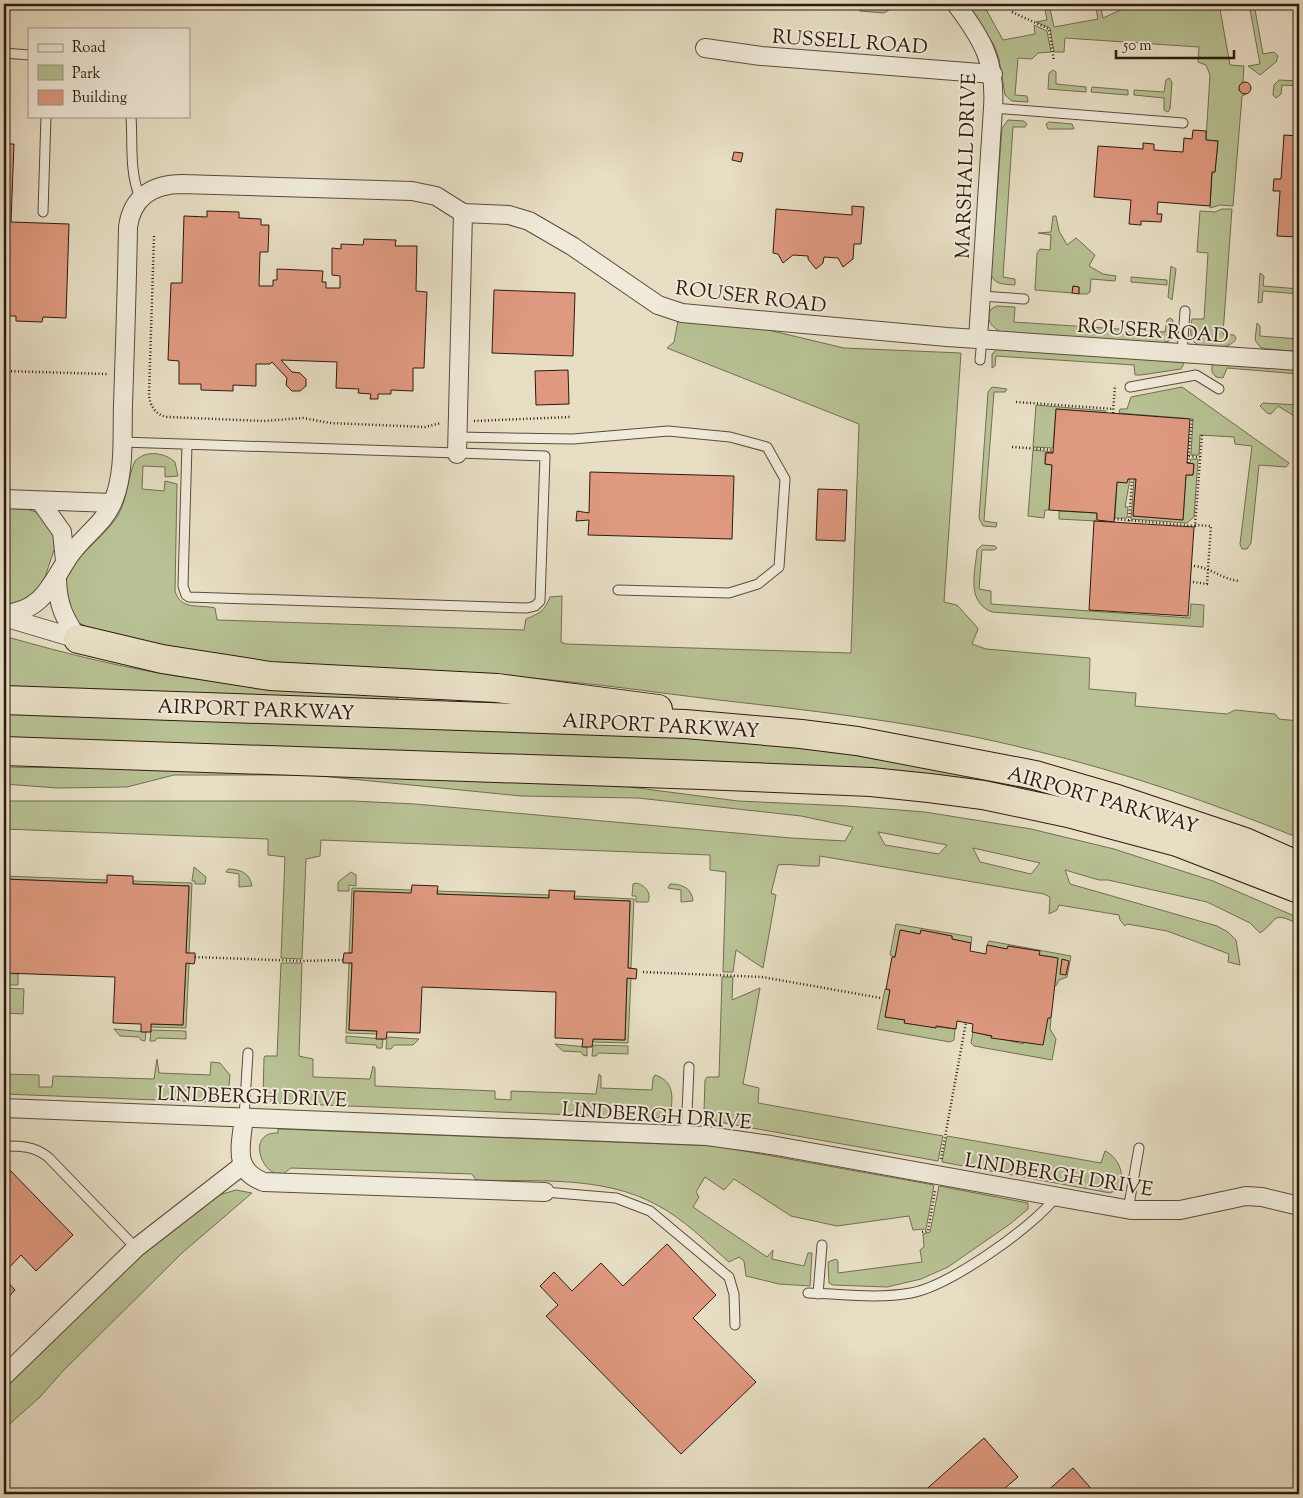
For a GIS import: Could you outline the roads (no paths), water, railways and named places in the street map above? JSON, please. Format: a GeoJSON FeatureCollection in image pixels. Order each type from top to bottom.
{"type":"FeatureCollection","features":[{"type":"Feature","properties":{"kind":"highway"},"geometry":{"type":"LineString","coordinates":[[78,638],[162,658],[270,676],[507,690],[620,702],[857,741]]}},
{"type":"Feature","properties":{"kind":"highway","name":"AIRPORT PARKWAY"},"geometry":{"type":"LineString","coordinates":[[4,700],[685,724],[857,741],[1035,775],[1117,799],[1245,842],[1299,866]]}},
{"type":"Feature","properties":{"kind":"highway","name":"AIRPORT PARKWAY"},"geometry":{"type":"LineString","coordinates":[[4,751],[871,782],[983,795],[1068,813],[1176,842],[1299,889]]}},
{"type":"Feature","properties":{"kind":"highway"},"geometry":{"type":"LineString","coordinates":[[1117,799],[1184,806],[1299,850]]}},
{"type":"Feature","properties":{"kind":"highway"},"geometry":{"type":"LineString","coordinates":[[1068,813],[1256,885],[1299,904]]}},
{"type":"Feature","properties":{"kind":"street","name":"MARSHALL DRIVE"},"geometry":{"type":"LineString","coordinates":[[956,4],[986,49],[993,74],[993,108],[980,339]]}},
{"type":"Feature","properties":{"kind":"street","name":"RUSSELL ROAD"},"geometry":{"type":"LineString","coordinates":[[705,48],[761,56],[993,74]]}},
{"type":"Feature","properties":{"kind":"street"},"geometry":{"type":"LineString","coordinates":[[4,615],[28,609],[57,580],[65,561],[107,514],[112,503],[118,484],[122,442],[128,227],[133,209],[140,198],[149,190],[170,184],[412,191],[436,196],[463,213],[457,437]]}},
{"type":"Feature","properties":{"kind":"street","name":"ROUSER ROAD"},"geometry":{"type":"LineString","coordinates":[[463,213],[510,215],[529,221],[572,246],[658,305],[673,312],[980,339],[1299,361]]}},
{"type":"Feature","properties":{"kind":"street"},"geometry":{"type":"LineString","coordinates":[[4,500],[112,503]]}},
{"type":"Feature","properties":{"kind":"street"},"geometry":{"type":"LineString","coordinates":[[40,501],[62,532],[65,561]]}},
{"type":"Feature","properties":{"kind":"street"},"geometry":{"type":"LineString","coordinates":[[57,580],[61,612],[78,638]]}},
{"type":"Feature","properties":{"kind":"street"},"geometry":{"type":"LineString","coordinates":[[4,615],[78,638]]}},
{"type":"Feature","properties":{"kind":"street","name":"LINDBERGH DRIVE"},"geometry":{"type":"LineString","coordinates":[[4,1108],[686,1134],[755,1142],[1128,1210],[1154,1212],[1180,1210],[1246,1196],[1262,1197],[1299,1206]]}},
{"type":"Feature","properties":{"kind":"street"},"geometry":{"type":"LineString","coordinates":[[244,1117],[241,1153],[243,1166],[252,1177],[264,1182],[545,1192]]}},
{"type":"Feature","properties":{"kind":"street"},"geometry":{"type":"LineString","coordinates":[[4,1376],[136,1248],[243,1166]]}},
{"type":"Feature","properties":{"kind":"lane"},"geometry":{"type":"LineString","coordinates":[[4,53],[28,55]]}},
{"type":"Feature","properties":{"kind":"lane"},"geometry":{"type":"LineString","coordinates":[[993,108],[1183,123]]}},
{"type":"Feature","properties":{"kind":"lane"},"geometry":{"type":"LineString","coordinates":[[43,212],[46,118]]}},
{"type":"Feature","properties":{"kind":"lane"},"geometry":{"type":"LineString","coordinates":[[131,118],[131,164],[140,198]]}},
{"type":"Feature","properties":{"kind":"lane"},"geometry":{"type":"LineString","coordinates":[[981,296],[1024,299]]}},
{"type":"Feature","properties":{"kind":"lane"},"geometry":{"type":"LineString","coordinates":[[1185,311],[1190,354],[1196,375]]}},
{"type":"Feature","properties":{"kind":"lane"},"geometry":{"type":"LineString","coordinates":[[980,339],[980,360]]}},
{"type":"Feature","properties":{"kind":"lane"},"geometry":{"type":"LineString","coordinates":[[1130,387],[1196,375],[1220,389]]}},
{"type":"Feature","properties":{"kind":"lane"},"geometry":{"type":"LineString","coordinates":[[122,442],[187,444],[457,437],[573,439],[668,431],[730,437],[767,447],[785,479],[780,567],[758,584],[729,593],[618,590]]}},
{"type":"Feature","properties":{"kind":"lane"},"geometry":{"type":"LineString","coordinates":[[187,444],[183,586],[186,595],[189,597],[527,608],[535,606],[541,597],[545,456],[457,437]]}},
{"type":"Feature","properties":{"kind":"lane"},"geometry":{"type":"LineString","coordinates":[[244,1117],[248,1053]]}},
{"type":"Feature","properties":{"kind":"lane"},"geometry":{"type":"LineString","coordinates":[[686,1134],[689,1067]]}},
{"type":"Feature","properties":{"kind":"lane"},"geometry":{"type":"LineString","coordinates":[[4,1146],[28,1146],[38,1149],[136,1248]]}},
{"type":"Feature","properties":{"kind":"lane"},"geometry":{"type":"LineString","coordinates":[[1128,1210],[1139,1148]]}},
{"type":"Feature","properties":{"kind":"lane"},"geometry":{"type":"LineString","coordinates":[[545,1192],[616,1198],[650,1211],[729,1277],[734,1294],[735,1325]]}},
{"type":"Feature","properties":{"kind":"lane"},"geometry":{"type":"LineString","coordinates":[[808,1293],[885,1296],[906,1294],[928,1288],[956,1274],[1007,1240],[1046,1208],[1056,1197]]}},
{"type":"Feature","properties":{"kind":"lane"},"geometry":{"type":"LineString","coordinates":[[818,1294],[822,1245]]}}]}
